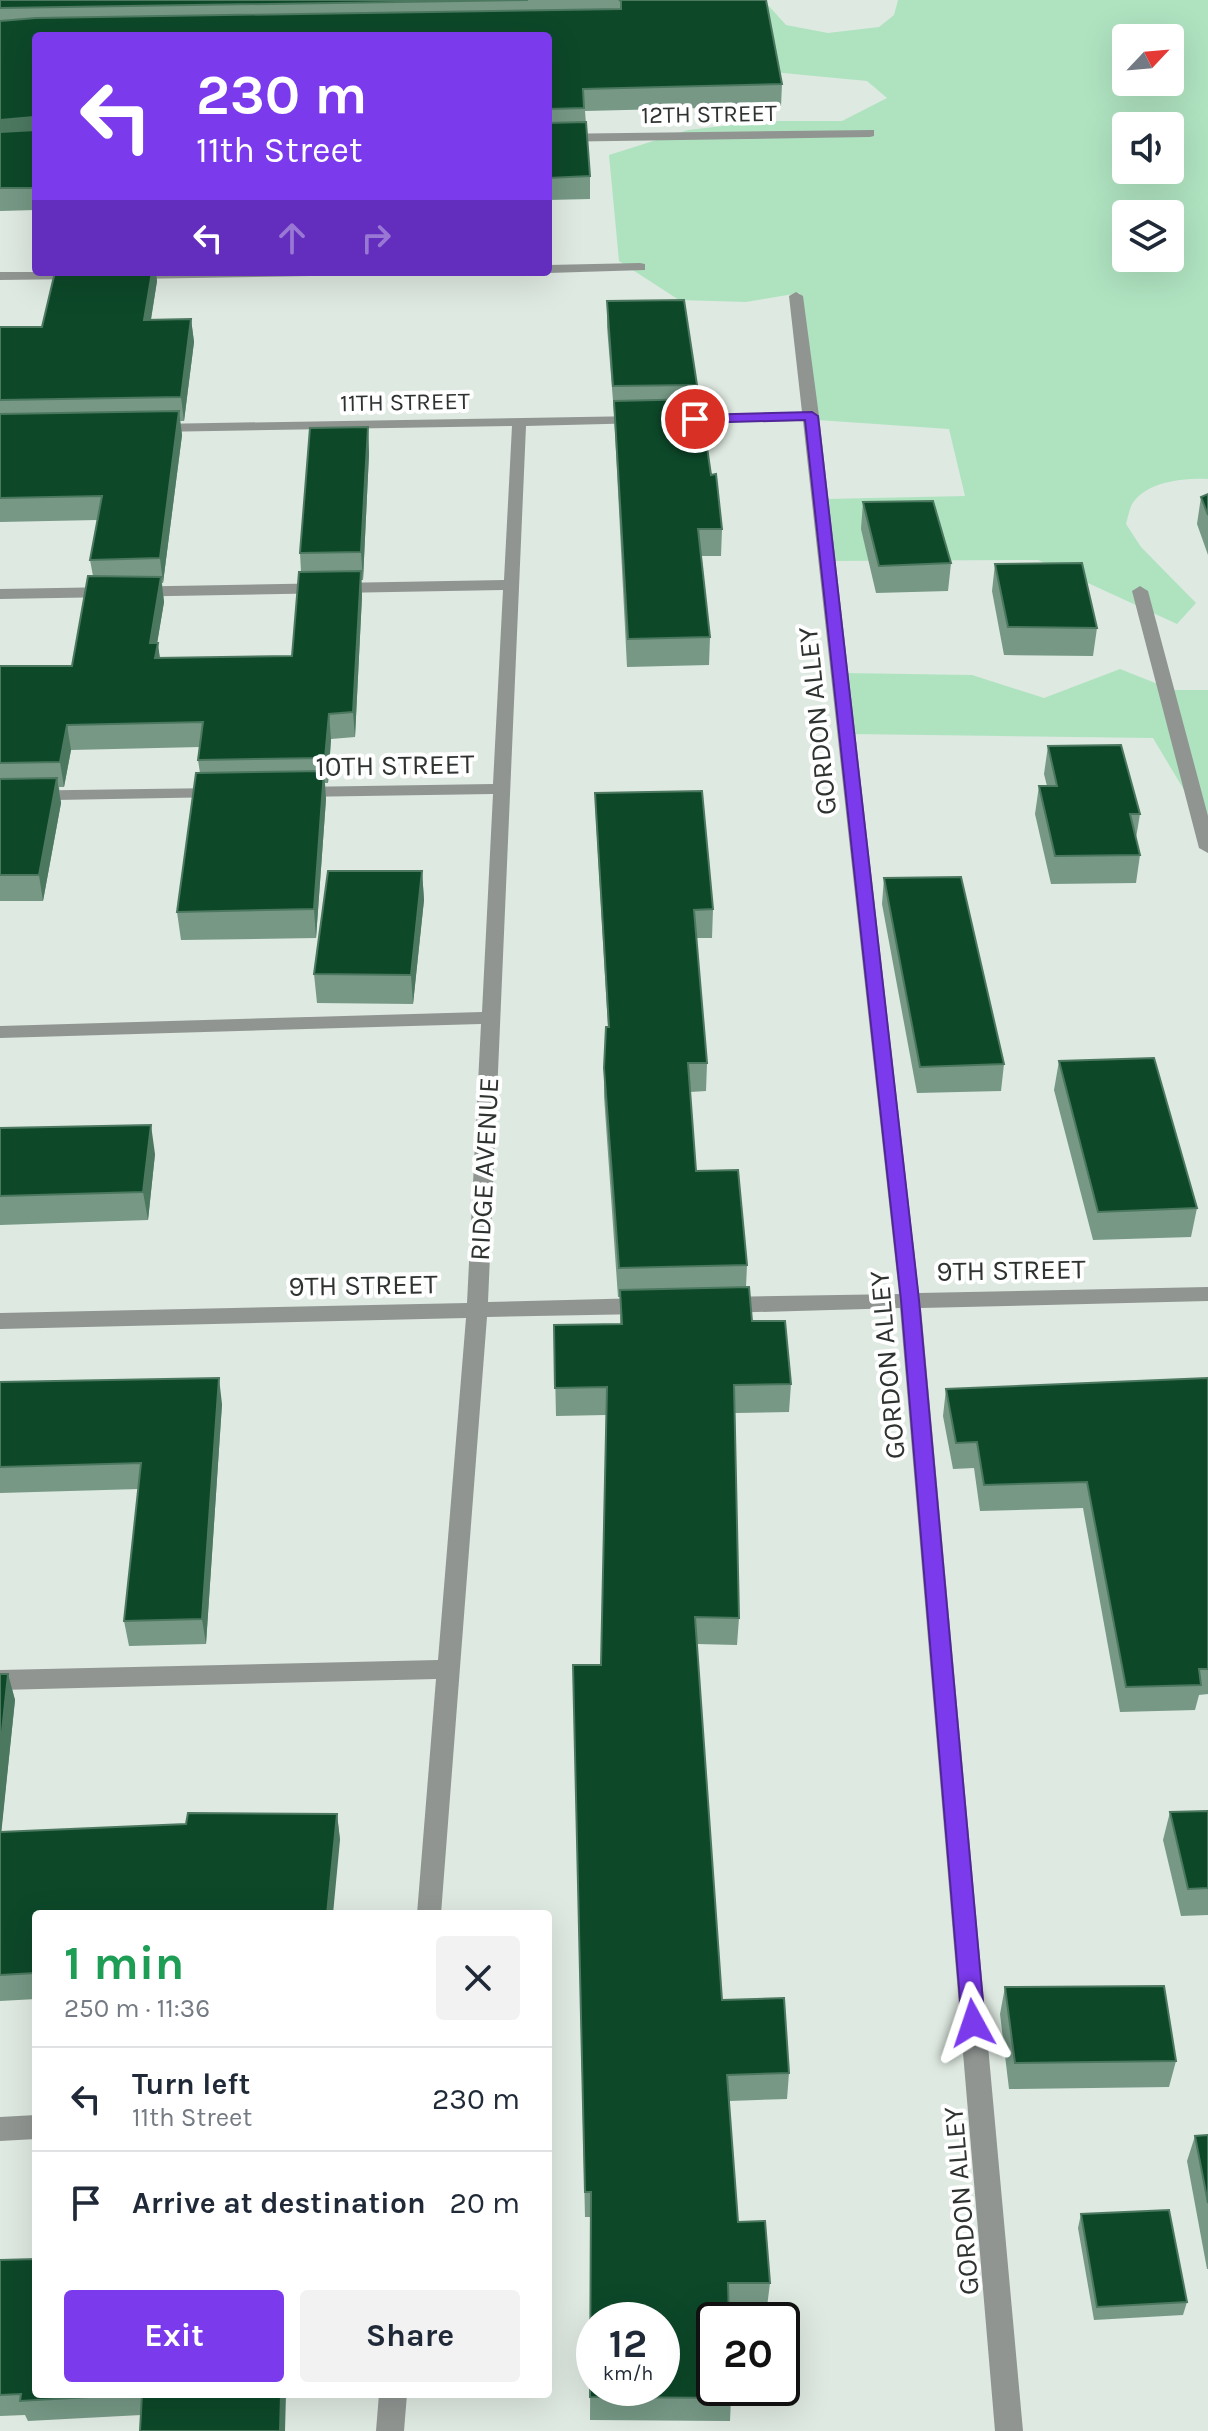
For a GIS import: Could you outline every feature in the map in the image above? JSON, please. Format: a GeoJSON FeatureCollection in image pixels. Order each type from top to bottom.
{"type":"FeatureCollection","features":[{"type":"Feature","properties":{"kind":"street","name":"12TH STREET"},"geometry":{"type":"LineString","coordinates":[[552,138],[870,133]]}},
{"type":"Feature","properties":{"kind":"street"},"geometry":{"type":"LineString","coordinates":[[552,269],[640,267]]}},
{"type":"Feature","properties":{"kind":"street"},"geometry":{"type":"LineString","coordinates":[[0,276],[32,276]]}},
{"type":"Feature","properties":{"kind":"street","name":"GORDON ALLEY"},"geometry":{"type":"LineString","coordinates":[[796,296],[910,1300],[1009,2431]]}},
{"type":"Feature","properties":{"kind":"street","name":"11TH STREET"},"geometry":{"type":"LineString","coordinates":[[142,429],[812,416]]}},
{"type":"Feature","properties":{"kind":"street","name":"RIDGE AVENUE"},"geometry":{"type":"LineString","coordinates":[[429,1910],[477,1310],[519,422]]}},
{"type":"Feature","properties":{"kind":"street"},"geometry":{"type":"LineString","coordinates":[[0,594],[511,585]]}},
{"type":"Feature","properties":{"kind":"street"},"geometry":{"type":"LineString","coordinates":[[1140,591],[1208,848]]}},
{"type":"Feature","properties":{"kind":"street","name":"10TH STREET"},"geometry":{"type":"LineString","coordinates":[[282,792],[502,789]]}},
{"type":"Feature","properties":{"kind":"street"},"geometry":{"type":"LineString","coordinates":[[0,796],[235,793]]}},
{"type":"Feature","properties":{"kind":"street"},"geometry":{"type":"LineString","coordinates":[[0,1032],[491,1018]]}},
{"type":"Feature","properties":{"kind":"street","name":"9TH STREET"},"geometry":{"type":"LineString","coordinates":[[709,1305],[1208,1294]]}},
{"type":"Feature","properties":{"kind":"street","name":"9TH STREET"},"geometry":{"type":"LineString","coordinates":[[0,1321],[662,1306]]}},
{"type":"Feature","properties":{"kind":"street"},"geometry":{"type":"LineString","coordinates":[[0,1680],[448,1669]]}},
{"type":"Feature","properties":{"kind":"street"},"geometry":{"type":"LineString","coordinates":[[0,2129],[32,2127]]}},
{"type":"Feature","properties":{"kind":"street"},"geometry":{"type":"LineString","coordinates":[[390,2431],[393,2398]]}},
{"type":"Feature","properties":{"kind":"green space"},"geometry":{"type":"Polygon","coordinates":[[[730,0],[767,4],[786,25],[828,33],[879,27],[894,15],[898,0],[1208,0],[1208,479],[1179,480],[1150,489],[1133,502],[1126,524],[1141,547],[1196,603],[1177,624],[1038,560],[831,561],[825,499],[965,496],[949,429],[817,420],[800,293],[746,302],[679,300],[619,261],[609,155],[688,130],[766,121],[842,121],[887,98],[867,81],[729,68],[730,0]]]}},
{"type":"Feature","properties":{"kind":"green space"},"geometry":{"type":"Polygon","coordinates":[[[1120,669],[1173,690],[1208,690],[1208,830],[1153,738],[851,734],[844,673],[972,675],[1044,698],[1120,669]]]}},
{"type":"Feature","properties":{"kind":"building"},"geometry":{"type":"Polygon","coordinates":[[[0,0],[528,0],[0,8],[0,0]]]}},
{"type":"Feature","properties":{"kind":"building"},"geometry":{"type":"Polygon","coordinates":[[[766,0],[782,84],[583,89],[584,108],[552,109],[552,32],[32,32],[32,117],[0,120],[0,21],[621,9],[621,1],[766,0]]]}},
{"type":"Feature","properties":{"kind":"building"},"geometry":{"type":"Polygon","coordinates":[[[586,122],[590,176],[552,178],[552,123],[586,122]]]}},
{"type":"Feature","properties":{"kind":"building"},"geometry":{"type":"Polygon","coordinates":[[[32,130],[32,188],[0,188],[0,132],[32,130]]]}},
{"type":"Feature","properties":{"kind":"building"},"geometry":{"type":"Polygon","coordinates":[[[54,276],[151,276],[144,320],[191,319],[181,397],[0,400],[0,327],[42,327],[54,276]]]}},
{"type":"Feature","properties":{"kind":"building"},"geometry":{"type":"Polygon","coordinates":[[[684,300],[697,385],[613,386],[607,301],[684,300]]]}},
{"type":"Feature","properties":{"kind":"building"},"geometry":{"type":"Polygon","coordinates":[[[700,399],[711,475],[716,474],[722,529],[698,529],[710,637],[628,639],[614,401],[700,399]]]}},
{"type":"Feature","properties":{"kind":"building"},"geometry":{"type":"Polygon","coordinates":[[[179,411],[160,558],[90,560],[102,496],[0,498],[0,414],[179,411]]]}},
{"type":"Feature","properties":{"kind":"building"},"geometry":{"type":"Polygon","coordinates":[[[368,427],[361,552],[300,553],[310,428],[368,427]]]}},
{"type":"Feature","properties":{"kind":"building"},"geometry":{"type":"Polygon","coordinates":[[[1208,494],[1208,515],[1201,497],[1208,494]]]}},
{"type":"Feature","properties":{"kind":"building"},"geometry":{"type":"Polygon","coordinates":[[[933,501],[951,563],[879,566],[863,502],[933,501]]]}},
{"type":"Feature","properties":{"kind":"building"},"geometry":{"type":"Polygon","coordinates":[[[1082,563],[1097,628],[1008,627],[995,564],[1082,563]]]}},
{"type":"Feature","properties":{"kind":"building"},"geometry":{"type":"Polygon","coordinates":[[[361,571],[353,712],[329,714],[325,758],[198,760],[203,722],[67,725],[60,762],[0,763],[0,666],[72,666],[88,576],[161,577],[150,643],[158,643],[155,658],[292,656],[299,572],[361,571]]]}},
{"type":"Feature","properties":{"kind":"building"},"geometry":{"type":"Polygon","coordinates":[[[1121,745],[1140,814],[1130,814],[1140,855],[1055,856],[1039,786],[1057,786],[1048,746],[1121,745]]]}},
{"type":"Feature","properties":{"kind":"building"},"geometry":{"type":"Polygon","coordinates":[[[324,771],[314,909],[177,912],[196,773],[324,771]]]}},
{"type":"Feature","properties":{"kind":"building"},"geometry":{"type":"Polygon","coordinates":[[[57,778],[39,875],[0,875],[0,779],[57,778]]]}},
{"type":"Feature","properties":{"kind":"building"},"geometry":{"type":"Polygon","coordinates":[[[702,791],[713,909],[694,910],[707,1063],[688,1063],[696,1171],[738,1170],[747,1265],[619,1268],[604,1068],[606,1027],[609,1027],[595,793],[702,791]]]}},
{"type":"Feature","properties":{"kind":"building"},"geometry":{"type":"Polygon","coordinates":[[[328,871],[422,871],[411,975],[314,974],[328,871]]]}},
{"type":"Feature","properties":{"kind":"building"},"geometry":{"type":"Polygon","coordinates":[[[961,877],[1004,1064],[920,1067],[884,878],[961,877]]]}},
{"type":"Feature","properties":{"kind":"building"},"geometry":{"type":"Polygon","coordinates":[[[1154,1058],[1197,1208],[1098,1212],[1059,1061],[1154,1058]]]}},
{"type":"Feature","properties":{"kind":"building"},"geometry":{"type":"Polygon","coordinates":[[[151,1125],[143,1192],[0,1196],[0,1128],[151,1125]]]}},
{"type":"Feature","properties":{"kind":"building"},"geometry":{"type":"Polygon","coordinates":[[[749,1287],[752,1321],[785,1321],[791,1384],[734,1385],[739,1618],[695,1617],[722,2000],[784,1998],[789,2073],[727,2075],[738,2222],[765,2221],[770,2283],[728,2283],[729,2302],[696,2302],[696,2398],[680,2398],[680,2302],[590,2302],[591,2192],[585,2192],[573,1665],[601,1665],[607,1387],[555,1388],[554,1325],[622,1324],[620,1290],[749,1287]]]}},
{"type":"Feature","properties":{"kind":"building"},"geometry":{"type":"Polygon","coordinates":[[[219,1378],[202,1619],[124,1621],[141,1463],[0,1467],[0,1382],[219,1378]]]}},
{"type":"Feature","properties":{"kind":"building"},"geometry":{"type":"Polygon","coordinates":[[[1208,1378],[1208,1669],[1199,1669],[1201,1685],[1126,1687],[1087,1482],[984,1485],[977,1442],[956,1443],[946,1389],[1208,1378]]]}},
{"type":"Feature","properties":{"kind":"building"},"geometry":{"type":"Polygon","coordinates":[[[0,1674],[8,1674],[0,1751],[0,1674]]]}},
{"type":"Feature","properties":{"kind":"building"},"geometry":{"type":"Polygon","coordinates":[[[1208,1811],[1208,1888],[1188,1889],[1170,1812],[1208,1811]]]}},
{"type":"Feature","properties":{"kind":"building"},"geometry":{"type":"Polygon","coordinates":[[[188,1813],[337,1814],[327,1910],[32,1910],[32,1973],[0,1975],[0,1832],[186,1824],[188,1813]]]}},
{"type":"Feature","properties":{"kind":"building"},"geometry":{"type":"Polygon","coordinates":[[[1164,1986],[1176,2061],[1015,2063],[1005,1987],[1164,1986]]]}},
{"type":"Feature","properties":{"kind":"building"},"geometry":{"type":"Polygon","coordinates":[[[1208,2135],[1208,2203],[1195,2136],[1208,2135]]]}},
{"type":"Feature","properties":{"kind":"building"},"geometry":{"type":"Polygon","coordinates":[[[1169,2210],[1187,2302],[1097,2307],[1081,2214],[1169,2210]]]}},
{"type":"Feature","properties":{"kind":"building"},"geometry":{"type":"Polygon","coordinates":[[[32,2259],[32,2398],[72,2398],[20,2401],[21,2394],[0,2395],[0,2260],[32,2259]]]}},
{"type":"Feature","properties":{"kind":"building"},"geometry":{"type":"Polygon","coordinates":[[[142,2398],[281,2398],[280,2431],[140,2431],[142,2398]]]}},
{"type":"Feature","properties":{"kind":"route"},"geometry":{"type":"LineString","coordinates":[[695,419],[812,416],[910,1300],[973,2023]]}}]}
